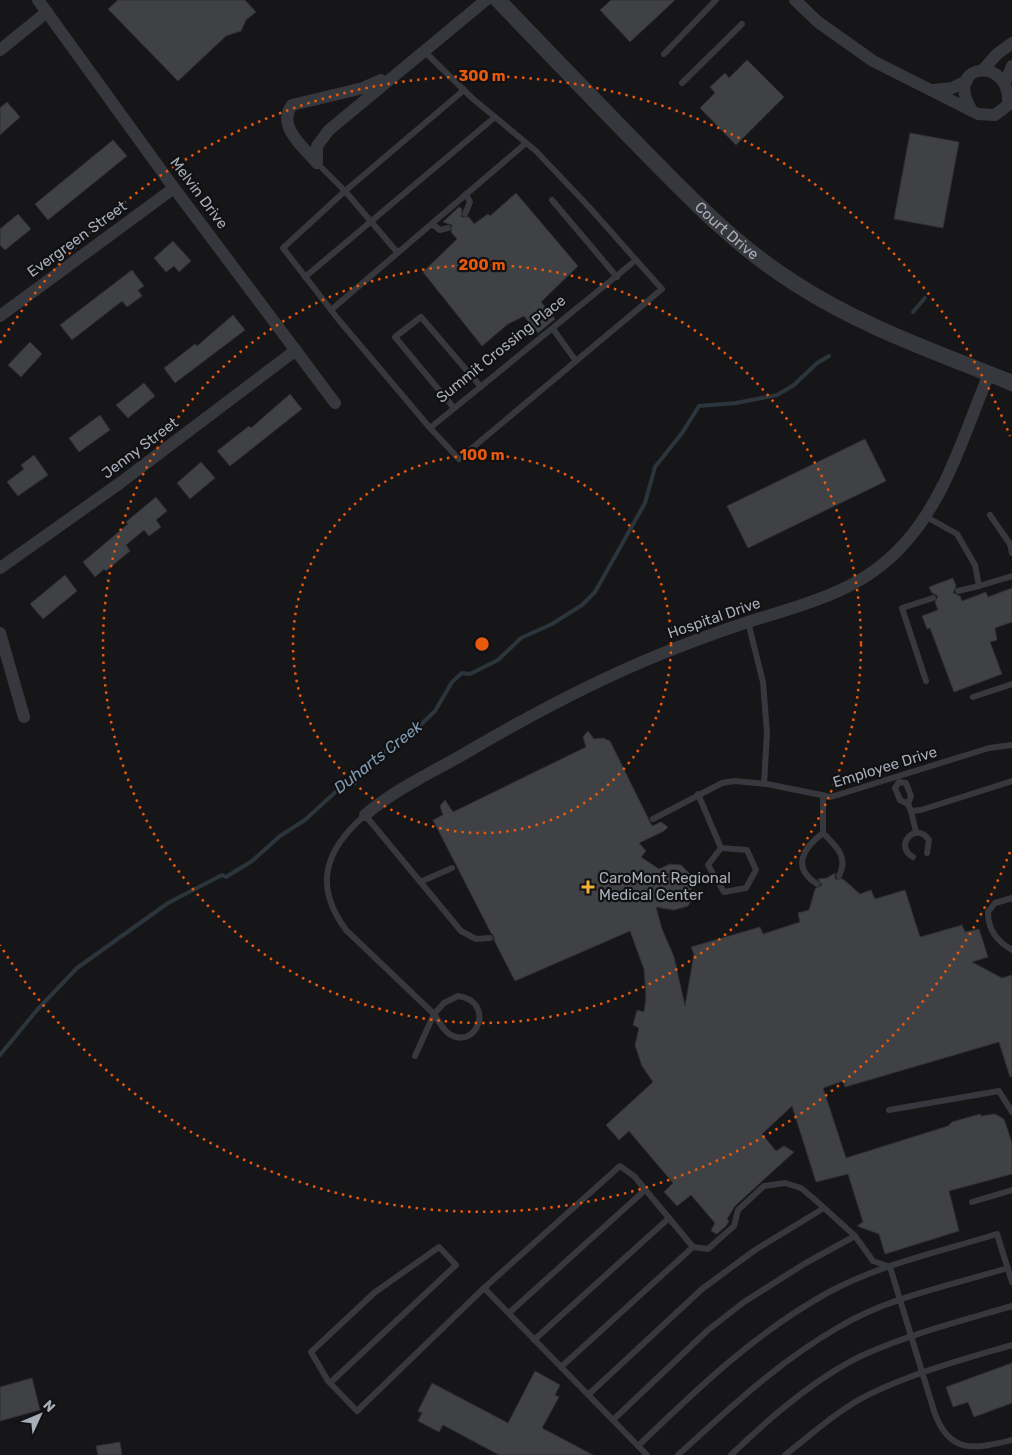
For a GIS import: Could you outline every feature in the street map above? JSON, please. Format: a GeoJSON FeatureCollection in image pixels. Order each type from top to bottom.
{"type":"FeatureCollection","features":[{"type":"Feature","properties":{"kind":"street","name":"Melvin Drive"},"geometry":{"type":"LineString","coordinates":[[38,0],[174,188],[335,403]]}},
{"type":"Feature","properties":{"kind":"street"},"geometry":{"type":"LineString","coordinates":[[317,163],[316,146],[328,130],[486,0]]}},
{"type":"Feature","properties":{"kind":"street","name":"Court Drive"},"geometry":{"type":"LineString","coordinates":[[498,0],[679,187],[732,238],[762,262],[795,284],[846,313],[1012,383]]}},
{"type":"Feature","properties":{"kind":"street"},"geometry":{"type":"LineString","coordinates":[[795,0],[818,22],[873,61],[986,116],[1002,111],[1008,105],[1011,96],[1011,87],[1007,79],[992,70],[983,70],[974,74],[967,81],[952,88],[934,90]]}},
{"type":"Feature","properties":{"kind":"street"},"geometry":{"type":"LineString","coordinates":[[0,50],[47,12]]}},
{"type":"Feature","properties":{"kind":"street"},"geometry":{"type":"LineString","coordinates":[[983,70],[996,54],[1012,43]]}},
{"type":"Feature","properties":{"kind":"street"},"geometry":{"type":"LineString","coordinates":[[1007,79],[1012,66]]}},
{"type":"Feature","properties":{"kind":"street"},"geometry":{"type":"LineString","coordinates":[[317,163],[288,126],[287,111],[292,105],[363,88],[398,71]]}},
{"type":"Feature","properties":{"kind":"street"},"geometry":{"type":"LineString","coordinates":[[967,81],[964,91],[971,109]]}},
{"type":"Feature","properties":{"kind":"street","name":"Evergreen Street"},"geometry":{"type":"LineString","coordinates":[[0,316],[174,188]]}},
{"type":"Feature","properties":{"kind":"street","name":"Jenny Street"},"geometry":{"type":"LineString","coordinates":[[0,568],[120,483],[296,350]]}},
{"type":"Feature","properties":{"kind":"street","name":"Hospital Drive"},"geometry":{"type":"LineString","coordinates":[[365,814],[393,795],[540,709],[643,662],[748,622],[818,601],[864,579],[903,546],[925,516],[952,463],[989,374]]}},
{"type":"Feature","properties":{"kind":"street"},"geometry":{"type":"LineString","coordinates":[[0,633],[24,717]]}},
{"type":"Feature","properties":{"kind":"lane"},"geometry":{"type":"LineString","coordinates":[[664,54],[716,0]]}},
{"type":"Feature","properties":{"kind":"lane"},"geometry":{"type":"LineString","coordinates":[[682,84],[742,24]]}},
{"type":"Feature","properties":{"kind":"lane"},"geometry":{"type":"LineString","coordinates":[[424,51],[464,90],[526,143],[590,208],[662,289],[459,459],[430,428],[331,310],[283,248],[344,191],[464,90]]}},
{"type":"Feature","properties":{"kind":"lane"},"geometry":{"type":"LineString","coordinates":[[305,277],[495,117]]}},
{"type":"Feature","properties":{"kind":"lane"},"geometry":{"type":"LineString","coordinates":[[331,310],[526,143]]}},
{"type":"Feature","properties":{"kind":"lane"},"geometry":{"type":"LineString","coordinates":[[317,163],[397,252]]}},
{"type":"Feature","properties":{"kind":"lane"},"geometry":{"type":"LineString","coordinates":[[466,194],[470,202],[466,214]]}},
{"type":"Feature","properties":{"kind":"lane"},"geometry":{"type":"LineString","coordinates":[[552,200],[616,276]]}},
{"type":"Feature","properties":{"kind":"lane"},"geometry":{"type":"LineString","coordinates":[[432,224],[440,230],[448,228]]}},
{"type":"Feature","properties":{"kind":"lane","name":"Summit Crossing Place"},"geometry":{"type":"LineString","coordinates":[[430,428],[636,260]]}},
{"type":"Feature","properties":{"kind":"lane"},"geometry":{"type":"LineString","coordinates":[[454,408],[395,337],[421,317],[481,387]]}},
{"type":"Feature","properties":{"kind":"lane"},"geometry":{"type":"LineString","coordinates":[[552,328],[576,361]]}},
{"type":"Feature","properties":{"kind":"lane"},"geometry":{"type":"LineString","coordinates":[[990,515],[1010,544],[1012,553]]}},
{"type":"Feature","properties":{"kind":"lane"},"geometry":{"type":"LineString","coordinates":[[925,516],[957,534],[975,565],[979,586]]}},
{"type":"Feature","properties":{"kind":"lane"},"geometry":{"type":"LineString","coordinates":[[958,591],[1012,576]]}},
{"type":"Feature","properties":{"kind":"lane"},"geometry":{"type":"LineString","coordinates":[[926,681],[902,608],[933,598]]}},
{"type":"Feature","properties":{"kind":"lane"},"geometry":{"type":"LineString","coordinates":[[748,622],[763,682],[767,734],[764,784]]}},
{"type":"Feature","properties":{"kind":"lane"},"geometry":{"type":"LineString","coordinates":[[973,698],[1012,684]]}},
{"type":"Feature","properties":{"kind":"lane","name":"Employee Drive"},"geometry":{"type":"LineString","coordinates":[[698,794],[722,783],[734,781],[764,784],[831,797],[898,779],[989,748],[1012,745]]}},
{"type":"Feature","properties":{"kind":"lane"},"geometry":{"type":"LineString","coordinates":[[908,804],[911,796],[906,783],[898,779],[895,788],[900,800],[908,804],[916,832]]}},
{"type":"Feature","properties":{"kind":"lane"},"geometry":{"type":"LineString","coordinates":[[911,811],[921,810],[1012,781]]}},
{"type":"Feature","properties":{"kind":"lane"},"geometry":{"type":"LineString","coordinates":[[653,819],[698,794],[721,848]]}},
{"type":"Feature","properties":{"kind":"lane"},"geometry":{"type":"LineString","coordinates":[[823,795],[823,833],[841,853],[844,861],[839,876]]}},
{"type":"Feature","properties":{"kind":"lane"},"geometry":{"type":"LineString","coordinates":[[415,1056],[434,1014],[451,999],[465,997],[476,1005],[480,1012],[480,1021],[470,1034],[462,1037],[453,1036],[444,1028],[434,1014],[346,930],[330,904],[326,890],[331,858],[346,831],[365,814],[461,931],[476,939],[490,938]]}},
{"type":"Feature","properties":{"kind":"lane"},"geometry":{"type":"LineString","coordinates":[[913,857],[906,852],[904,844],[908,836],[916,832],[924,834],[929,840],[927,853]]}},
{"type":"Feature","properties":{"kind":"lane"},"geometry":{"type":"LineString","coordinates":[[817,884],[808,878],[802,864],[803,854],[810,843],[823,833]]}},
{"type":"Feature","properties":{"kind":"lane"},"geometry":{"type":"LineString","coordinates":[[721,848],[747,850],[756,870],[746,888],[724,892],[708,865],[721,848]]}},
{"type":"Feature","properties":{"kind":"lane"},"geometry":{"type":"LineString","coordinates":[[420,882],[452,868]]}},
{"type":"Feature","properties":{"kind":"lane"},"geometry":{"type":"LineString","coordinates":[[1012,898],[995,903],[988,912],[994,936],[1000,943],[1012,950]]}},
{"type":"Feature","properties":{"kind":"lane"},"geometry":{"type":"LineString","coordinates":[[890,1110],[999,1091],[1012,1112]]}},
{"type":"Feature","properties":{"kind":"lane"},"geometry":{"type":"LineString","coordinates":[[330,1383],[456,1265],[439,1247],[374,1293],[311,1352],[330,1383],[358,1411],[484,1288],[620,1166],[634,1176],[693,1247],[708,1249],[734,1226],[738,1210],[764,1186],[785,1183],[801,1188],[855,1236],[873,1261],[890,1267]]}},
{"type":"Feature","properties":{"kind":"lane"},"geometry":{"type":"LineString","coordinates":[[509,1313],[645,1190]]}},
{"type":"Feature","properties":{"kind":"lane"},"geometry":{"type":"LineString","coordinates":[[972,1202],[1012,1190]]}},
{"type":"Feature","properties":{"kind":"lane"},"geometry":{"type":"LineString","coordinates":[[588,1395],[702,1289],[755,1250],[824,1208]]}},
{"type":"Feature","properties":{"kind":"lane"},"geometry":{"type":"LineString","coordinates":[[534,1340],[669,1218]]}},
{"type":"Feature","properties":{"kind":"lane"},"geometry":{"type":"LineString","coordinates":[[638,1446],[708,1378],[763,1335],[830,1292],[890,1267],[997,1234],[1012,1282]]}},
{"type":"Feature","properties":{"kind":"lane"},"geometry":{"type":"LineString","coordinates":[[613,1420],[708,1330],[744,1302],[804,1264],[855,1236]]}},
{"type":"Feature","properties":{"kind":"lane"},"geometry":{"type":"LineString","coordinates":[[561,1367],[693,1247]]}},
{"type":"Feature","properties":{"kind":"lane"},"geometry":{"type":"LineString","coordinates":[[890,1267],[922,1373],[943,1434],[950,1441],[961,1446],[973,1448],[1012,1440]]}},
{"type":"Feature","properties":{"kind":"lane"},"geometry":{"type":"LineString","coordinates":[[678,1455],[778,1366],[839,1326],[885,1305],[1008,1268]]}},
{"type":"Feature","properties":{"kind":"lane"},"geometry":{"type":"LineString","coordinates":[[484,1288],[647,1455]]}},
{"type":"Feature","properties":{"kind":"lane"},"geometry":{"type":"LineString","coordinates":[[732,1455],[801,1394],[859,1357],[912,1336],[1012,1306]]}},
{"type":"Feature","properties":{"kind":"lane"},"geometry":{"type":"LineString","coordinates":[[785,1455],[870,1394],[922,1373],[1012,1344]]}},
{"type":"Feature","properties":{"kind":"building"},"geometry":{"type":"Polygon","coordinates":[[[118,0],[245,0],[256,12],[246,20],[241,31],[226,36],[178,81],[108,9],[118,0]]]}},
{"type":"Feature","properties":{"kind":"building"},"geometry":{"type":"Polygon","coordinates":[[[611,0],[675,0],[630,42],[600,10],[611,0]]]}},
{"type":"Feature","properties":{"kind":"building"},"geometry":{"type":"Polygon","coordinates":[[[747,60],[784,97],[736,145],[700,108],[715,93],[710,87],[725,73],[729,78],[747,60]]]}},
{"type":"Feature","properties":{"kind":"building"},"geometry":{"type":"Polygon","coordinates":[[[7,102],[20,117],[0,135],[0,108],[7,102]]]}},
{"type":"Feature","properties":{"kind":"building"},"geometry":{"type":"Polygon","coordinates":[[[910,133],[959,142],[943,228],[894,219],[910,133]]]}},
{"type":"Feature","properties":{"kind":"building"},"geometry":{"type":"Polygon","coordinates":[[[113,140],[127,156],[48,220],[35,204],[113,140]]]}},
{"type":"Feature","properties":{"kind":"building"},"geometry":{"type":"Polygon","coordinates":[[[516,193],[578,266],[541,302],[555,319],[538,333],[524,316],[508,324],[482,346],[423,272],[457,239],[451,232],[452,225],[443,222],[459,207],[462,209],[461,217],[469,217],[474,224],[488,214],[490,216],[516,193]]]}},
{"type":"Feature","properties":{"kind":"building"},"geometry":{"type":"Polygon","coordinates":[[[18,214],[31,229],[5,250],[0,245],[0,229],[18,214]]]}},
{"type":"Feature","properties":{"kind":"building"},"geometry":{"type":"Polygon","coordinates":[[[173,241],[191,261],[179,272],[174,266],[166,272],[154,258],[173,241]]]}},
{"type":"Feature","properties":{"kind":"building"},"geometry":{"type":"Polygon","coordinates":[[[132,270],[144,286],[138,290],[142,296],[127,307],[122,301],[72,340],[60,325],[132,270]]]}},
{"type":"Feature","properties":{"kind":"building"},"geometry":{"type":"Polygon","coordinates":[[[233,315],[245,330],[175,383],[164,368],[195,344],[197,346],[233,315]]]}},
{"type":"Feature","properties":{"kind":"building"},"geometry":{"type":"Polygon","coordinates":[[[30,342],[42,354],[21,377],[8,365],[30,342]]]}},
{"type":"Feature","properties":{"kind":"building"},"geometry":{"type":"Polygon","coordinates":[[[144,383],[155,396],[128,418],[116,405],[144,383]]]}},
{"type":"Feature","properties":{"kind":"building"},"geometry":{"type":"Polygon","coordinates":[[[290,394],[302,409],[230,466],[217,451],[249,426],[251,428],[290,394]]]}},
{"type":"Feature","properties":{"kind":"building"},"geometry":{"type":"Polygon","coordinates":[[[100,415],[110,430],[79,452],[69,438],[100,415]]]}},
{"type":"Feature","properties":{"kind":"building"},"geometry":{"type":"Polygon","coordinates":[[[865,439],[886,481],[748,548],[727,506],[865,439]]]}},
{"type":"Feature","properties":{"kind":"building"},"geometry":{"type":"Polygon","coordinates":[[[34,455],[48,475],[18,496],[7,482],[24,469],[21,465],[34,455]]]}},
{"type":"Feature","properties":{"kind":"building"},"geometry":{"type":"Polygon","coordinates":[[[201,462],[215,478],[190,499],[177,483],[201,462]]]}},
{"type":"Feature","properties":{"kind":"building"},"geometry":{"type":"Polygon","coordinates":[[[156,497],[167,511],[156,520],[161,527],[149,536],[144,530],[126,545],[130,551],[106,571],[104,569],[95,577],[83,562],[128,524],[126,522],[156,497]]]}},
{"type":"Feature","properties":{"kind":"building"},"geometry":{"type":"Polygon","coordinates":[[[65,575],[77,591],[43,619],[30,604],[65,575]]]}},
{"type":"Feature","properties":{"kind":"building"},"geometry":{"type":"Polygon","coordinates":[[[953,578],[956,586],[953,593],[960,596],[962,601],[986,592],[988,597],[1012,588],[1012,622],[995,628],[997,640],[990,642],[1002,674],[954,692],[930,628],[927,629],[922,616],[938,610],[935,602],[938,596],[932,593],[929,587],[953,578]]]}},
{"type":"Feature","properties":{"kind":"building"},"geometry":{"type":"Polygon","coordinates":[[[588,731],[594,739],[603,738],[610,741],[652,826],[661,822],[668,827],[664,831],[639,843],[646,851],[641,857],[659,869],[670,864],[681,865],[692,876],[693,883],[690,892],[694,896],[688,906],[674,910],[656,907],[662,929],[674,957],[685,1006],[694,954],[691,947],[760,927],[763,934],[800,922],[798,913],[809,910],[815,889],[822,885],[818,879],[827,878],[835,873],[835,879],[843,879],[860,894],[871,890],[875,899],[905,890],[920,937],[962,925],[965,932],[979,929],[988,957],[972,962],[1002,978],[1012,975],[1012,1076],[1010,1077],[999,1042],[845,1087],[843,1081],[823,1088],[846,1158],[980,1114],[981,1116],[995,1114],[1004,1119],[1012,1143],[1012,1174],[949,1191],[959,1231],[885,1254],[879,1234],[857,1226],[863,1222],[848,1174],[816,1182],[792,1106],[762,1134],[776,1151],[784,1146],[794,1152],[735,1206],[727,1219],[729,1221],[726,1226],[717,1234],[711,1231],[715,1223],[691,1195],[677,1206],[664,1192],[673,1183],[629,1131],[619,1140],[606,1125],[653,1082],[642,1066],[635,1045],[639,1028],[633,1025],[637,1010],[644,1012],[646,997],[644,969],[630,931],[515,981],[494,940],[494,936],[433,820],[443,815],[440,806],[445,800],[453,812],[586,747],[583,737],[588,731]]]}},
{"type":"Feature","properties":{"kind":"building"},"geometry":{"type":"Polygon","coordinates":[[[1012,1363],[1012,1403],[974,1417],[968,1402],[953,1407],[946,1387],[1012,1363]]]}},
{"type":"Feature","properties":{"kind":"building"},"geometry":{"type":"Polygon","coordinates":[[[535,1371],[560,1385],[555,1395],[559,1397],[542,1428],[593,1455],[499,1455],[443,1425],[439,1432],[418,1421],[422,1413],[418,1411],[432,1383],[508,1423],[535,1371]]]}},
{"type":"Feature","properties":{"kind":"building"},"geometry":{"type":"Polygon","coordinates":[[[32,1378],[40,1410],[0,1421],[0,1387],[32,1378]]]}},
{"type":"Feature","properties":{"kind":"building"},"geometry":{"type":"Polygon","coordinates":[[[120,1442],[122,1455],[98,1455],[96,1446],[120,1442]]]}},
{"type":"Feature","properties":{"kind":"waterway","name":"Duharts Creek"},"geometry":{"type":"LineString","coordinates":[[913,312],[925,298]]}},
{"type":"Feature","properties":{"kind":"waterway","name":"Duharts Creek"},"geometry":{"type":"LineString","coordinates":[[0,1055],[37,1010],[77,968],[168,903],[222,875],[226,877],[252,861],[280,836],[305,820],[368,762],[408,737],[435,711],[452,682],[462,673],[470,674],[498,660],[521,638],[552,624],[582,605],[595,592],[645,503],[655,467],[682,433],[699,406],[736,403],[777,395],[794,385],[817,363],[829,356]]}},
{"type":"Feature","properties":{"kind":"place","name":"CaroMont Regional Medical Center"},"geometry":{"type":"Point","coordinates":[588,887]}}]}
